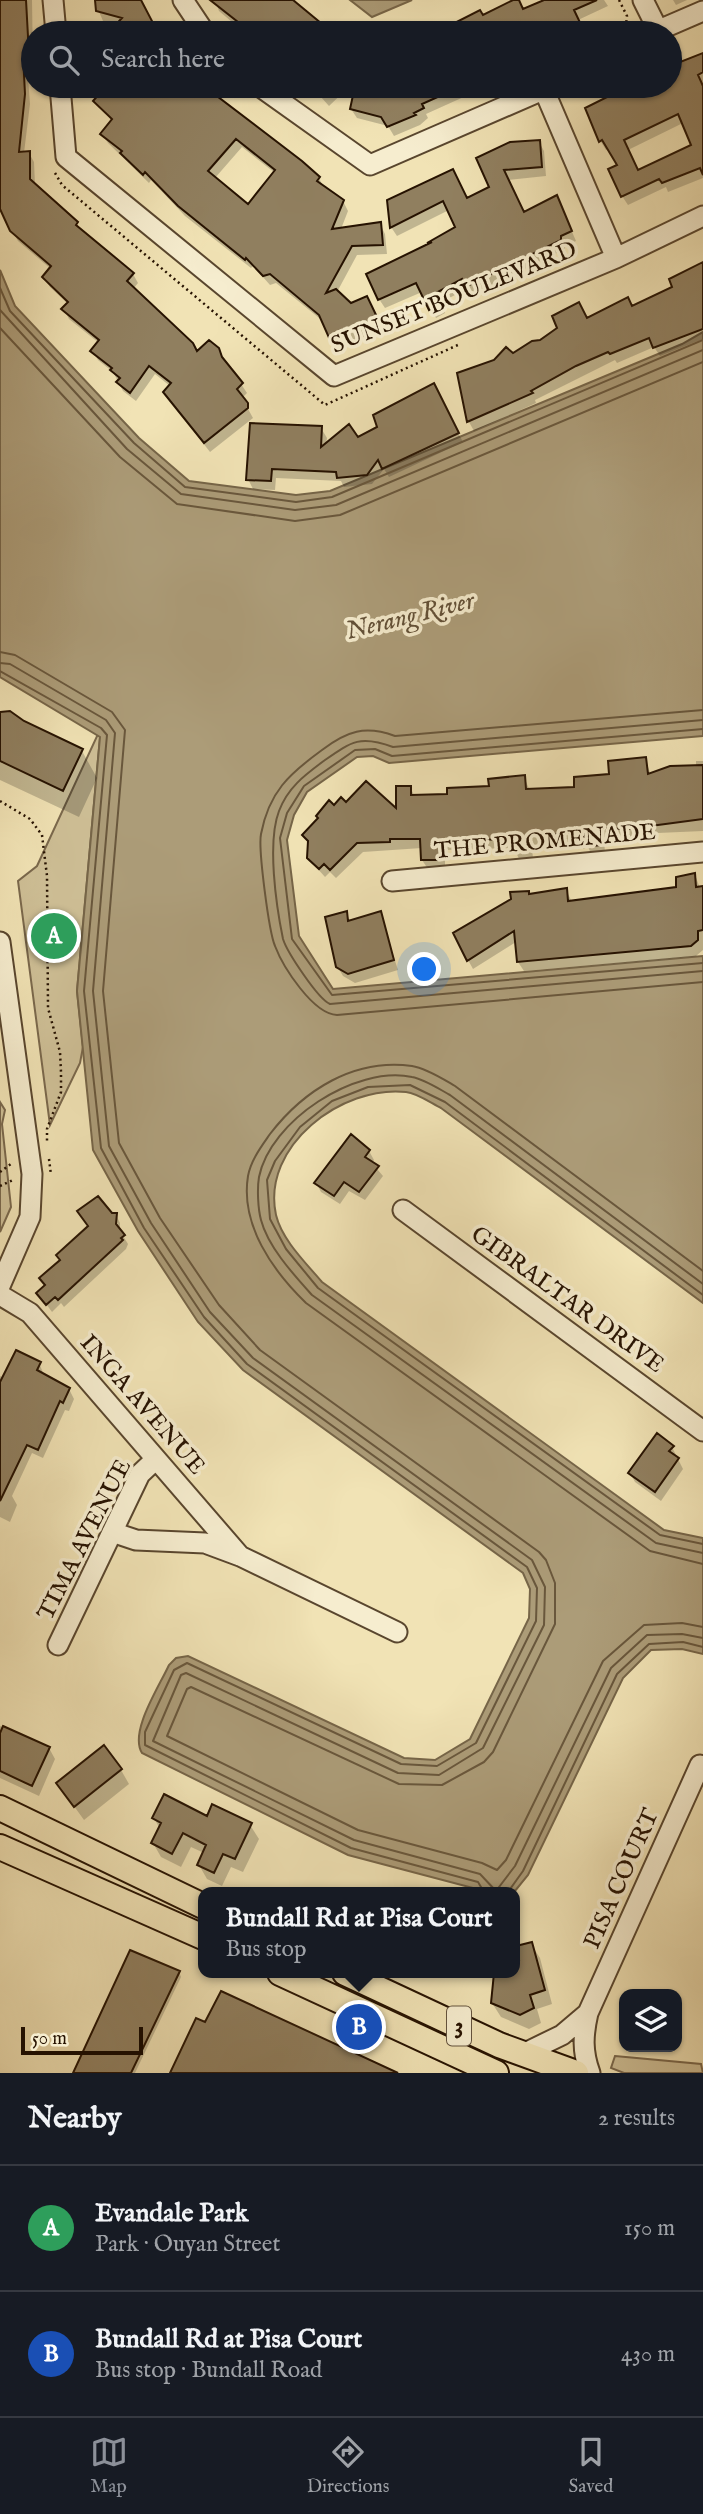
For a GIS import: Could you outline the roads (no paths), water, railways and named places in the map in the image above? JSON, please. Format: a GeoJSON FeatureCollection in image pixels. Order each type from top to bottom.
{"type":"FeatureCollection","features":[{"type":"Feature","properties":{"kind":"main road"},"geometry":{"type":"LineString","coordinates":[[0,1808],[198,1904]]}},
{"type":"Feature","properties":{"kind":"main road"},"geometry":{"type":"LineString","coordinates":[[0,1847],[198,1935]]}},
{"type":"Feature","properties":{"kind":"main road","name":"3"},"geometry":{"type":"LineString","coordinates":[[292,1978],[496,2073]]}},
{"type":"Feature","properties":{"kind":"main road","name":"3"},"geometry":{"type":"LineString","coordinates":[[356,1978],[523,2054],[576,2073]]}},
{"type":"Feature","properties":{"kind":"street"},"geometry":{"type":"LineString","coordinates":[[53,0],[55,21]]}},
{"type":"Feature","properties":{"kind":"street"},"geometry":{"type":"LineString","coordinates":[[183,0],[197,21]]}},
{"type":"Feature","properties":{"kind":"street"},"geometry":{"type":"LineString","coordinates":[[643,0],[651,21]]}},
{"type":"Feature","properties":{"kind":"street"},"geometry":{"type":"LineString","coordinates":[[680,21],[703,11]]}},
{"type":"Feature","properties":{"kind":"street","name":"SUNSET BOULEVARD"},"geometry":{"type":"LineString","coordinates":[[61,98],[66,158],[334,376],[616,258],[703,216]]}},
{"type":"Feature","properties":{"kind":"street"},"geometry":{"type":"LineString","coordinates":[[277,98],[370,164],[525,98]]}},
{"type":"Feature","properties":{"kind":"street"},"geometry":{"type":"LineString","coordinates":[[552,98],[616,258]]}},
{"type":"Feature","properties":{"kind":"street","name":"THE PROMENADE"},"geometry":{"type":"LineString","coordinates":[[392,881],[703,852]]}},
{"type":"Feature","properties":{"kind":"street"},"geometry":{"type":"LineString","coordinates":[[0,942],[4,1011],[31,1178],[30,1217],[0,1286]]}},
{"type":"Feature","properties":{"kind":"street","name":"GIBRALTAR DRIVE"},"geometry":{"type":"LineString","coordinates":[[402,1210],[703,1431]]}},
{"type":"Feature","properties":{"kind":"street","name":"INGA AVENUE"},"geometry":{"type":"LineString","coordinates":[[0,1295],[30,1313],[240,1556]]}},
{"type":"Feature","properties":{"kind":"street","name":"TIMA AVENUE"},"geometry":{"type":"LineString","coordinates":[[58,1645],[141,1474],[156,1459]]}},
{"type":"Feature","properties":{"kind":"street","name":"INGA AVENUE"},"geometry":{"type":"LineString","coordinates":[[112,1532],[136,1540],[205,1543],[240,1556],[397,1632]]}},
{"type":"Feature","properties":{"kind":"street","name":"PISA COURT"},"geometry":{"type":"LineString","coordinates":[[590,2073],[584,2054],[583,2035],[588,2013],[700,1765]]}},
{"type":"Feature","properties":{"kind":"street","name":"PISA COURT"},"geometry":{"type":"LineString","coordinates":[[523,2054],[562,2035],[588,2013]]}},
{"type":"Feature","properties":{"kind":"water"},"geometry":{"type":"Polygon","coordinates":[[[350,0],[412,0],[372,17],[350,0]]]}},
{"type":"Feature","properties":{"kind":"water","name":"Nerang River"},"geometry":{"type":"Polygon","coordinates":[[[0,270],[15,306],[139,438],[189,481],[296,495],[330,491],[682,344],[703,332],[703,736],[389,763],[373,756],[357,757],[307,792],[294,815],[287,840],[299,936],[333,989],[703,956],[703,1303],[441,1108],[410,1093],[381,1092],[357,1099],[333,1110],[311,1125],[294,1144],[281,1166],[275,1190],[276,1215],[283,1233],[322,1282],[664,1530],[703,1538],[703,1654],[682,1649],[651,1650],[623,1678],[528,1875],[518,1887],[469,1887],[348,1855],[142,1753],[139,1733],[147,1709],[169,1665],[176,1658],[188,1656],[404,1758],[435,1760],[470,1739],[529,1618],[530,1589],[523,1573],[243,1370],[198,1322],[138,1231],[93,1150],[77,991],[100,737],[0,677],[0,270]]]}},
{"type":"Feature","properties":{"kind":"place","name":"Evandale Park"},"geometry":{"type":"Point","coordinates":[54,936]}},
{"type":"Feature","properties":{"kind":"place","name":"Bundall Rd at Pisa Court"},"geometry":{"type":"Point","coordinates":[359,2027]}}]}
